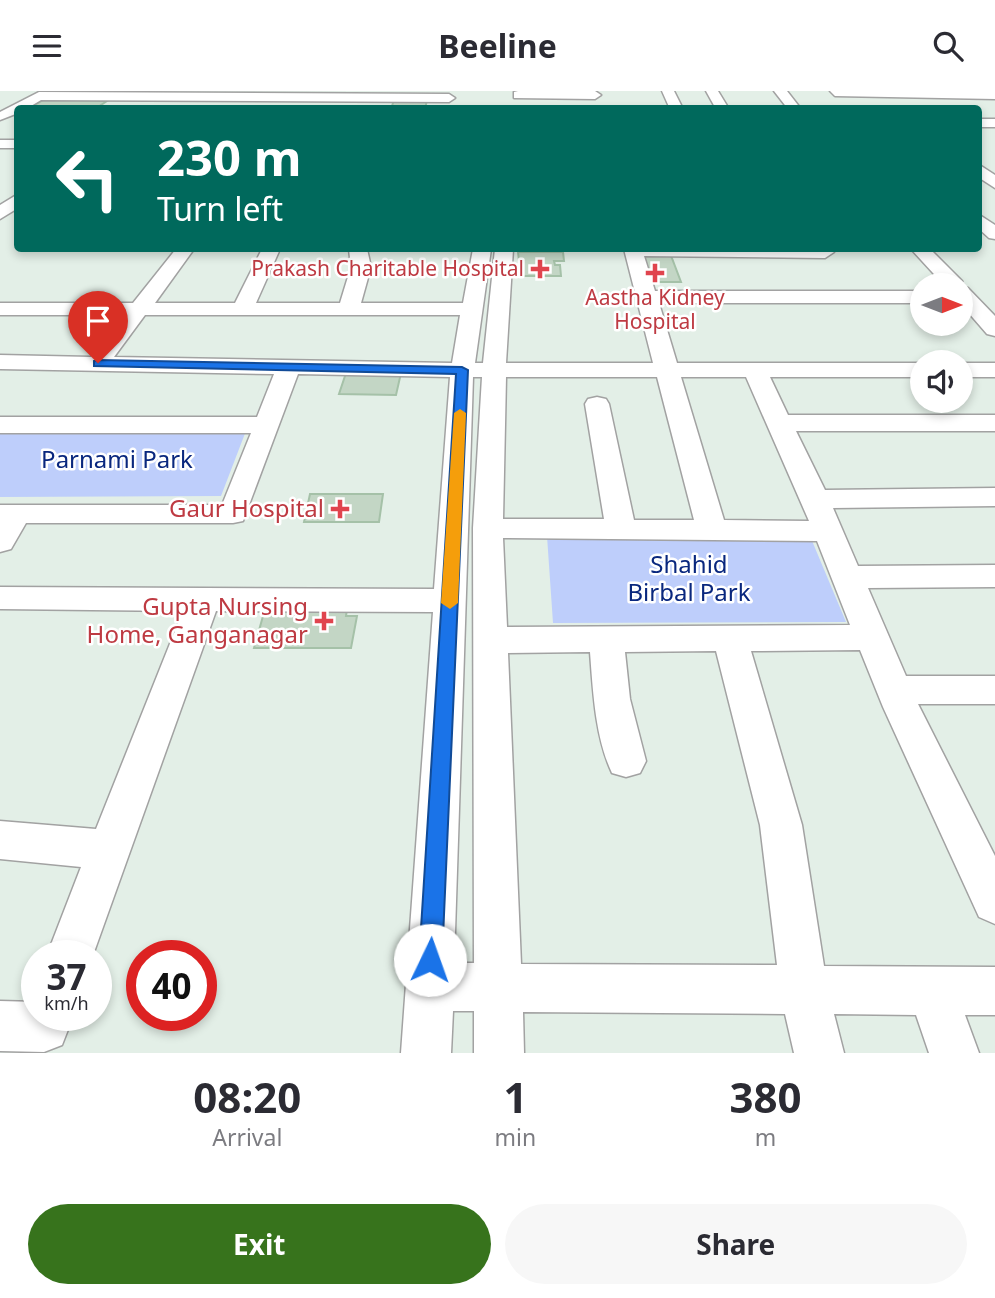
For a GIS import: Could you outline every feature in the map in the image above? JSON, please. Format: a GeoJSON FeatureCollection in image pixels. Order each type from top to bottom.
{"type":"FeatureCollection","features":[{"type":"Feature","properties":{"kind":"street"},"geometry":{"type":"LineString","coordinates":[[780,91],[792,105]]}},
{"type":"Feature","properties":{"kind":"street"},"geometry":{"type":"LineString","coordinates":[[834,92],[995,95]]}},
{"type":"Feature","properties":{"kind":"street"},"geometry":{"type":"LineString","coordinates":[[834,92],[846,105]]}},
{"type":"Feature","properties":{"kind":"street"},"geometry":{"type":"LineString","coordinates":[[895,92],[908,105]]}},
{"type":"Feature","properties":{"kind":"street"},"geometry":{"type":"LineString","coordinates":[[518,98],[595,93]]}},
{"type":"Feature","properties":{"kind":"street"},"geometry":{"type":"LineString","coordinates":[[974,93],[995,109]]}},
{"type":"Feature","properties":{"kind":"street"},"geometry":{"type":"LineString","coordinates":[[23,105],[39,96],[136,95],[205,99],[263,94],[355,99],[420,95],[449,98]]}},
{"type":"Feature","properties":{"kind":"street"},"geometry":{"type":"LineString","coordinates":[[982,163],[995,183]]}},
{"type":"Feature","properties":{"kind":"street"},"geometry":{"type":"LineString","coordinates":[[0,214],[13,201]]}},
{"type":"Feature","properties":{"kind":"street"},"geometry":{"type":"LineString","coordinates":[[98,363],[183,252]]}},
{"type":"Feature","properties":{"kind":"street"},"geometry":{"type":"LineString","coordinates":[[243,308],[270,252]]}},
{"type":"Feature","properties":{"kind":"street"},"geometry":{"type":"LineString","coordinates":[[349,309],[361,267],[358,252]]}},
{"type":"Feature","properties":{"kind":"street"},"geometry":{"type":"LineString","coordinates":[[482,252],[472,309],[488,528],[500,987],[499,1053]]}},
{"type":"Feature","properties":{"kind":"street"},"geometry":{"type":"LineString","coordinates":[[426,1053],[450,601],[478,370],[503,252]]}},
{"type":"Feature","properties":{"kind":"street"},"geometry":{"type":"LineString","coordinates":[[634,252],[712,531]]}},
{"type":"Feature","properties":{"kind":"street"},"geometry":{"type":"LineString","coordinates":[[686,252],[829,260],[852,297]]}},
{"type":"Feature","properties":{"kind":"street"},"geometry":{"type":"LineString","coordinates":[[923,252],[942,273]]}},
{"type":"Feature","properties":{"kind":"street"},"geometry":{"type":"LineString","coordinates":[[645,297],[910,297]]}},
{"type":"Feature","properties":{"kind":"street"},"geometry":{"type":"LineString","coordinates":[[973,306],[995,328]]}},
{"type":"Feature","properties":{"kind":"street"},"geometry":{"type":"LineString","coordinates":[[0,309],[472,309]]}},
{"type":"Feature","properties":{"kind":"street"},"geometry":{"type":"LineString","coordinates":[[0,362],[478,370],[910,370]]}},
{"type":"Feature","properties":{"kind":"street"},"geometry":{"type":"LineString","coordinates":[[0,542],[8,514],[233,514],[289,366]]}},
{"type":"Feature","properties":{"kind":"street"},"geometry":{"type":"LineString","coordinates":[[755,370],[815,499],[894,690],[995,902]]}},
{"type":"Feature","properties":{"kind":"street"},"geometry":{"type":"LineString","coordinates":[[973,370],[995,370]]}},
{"type":"Feature","properties":{"kind":"street"},"geometry":{"type":"LineString","coordinates":[[597,404],[621,530]]}},
{"type":"Feature","properties":{"kind":"street"},"geometry":{"type":"LineString","coordinates":[[779,423],[990,429]]}},
{"type":"Feature","properties":{"kind":"street"},"geometry":{"type":"LineString","coordinates":[[0,425],[267,425]]}},
{"type":"Feature","properties":{"kind":"street"},"geometry":{"type":"LineString","coordinates":[[815,499],[995,497]]}},
{"type":"Feature","properties":{"kind":"street"},"geometry":{"type":"LineString","coordinates":[[488,528],[828,531]]}},
{"type":"Feature","properties":{"kind":"street"},"geometry":{"type":"LineString","coordinates":[[847,577],[995,576]]}},
{"type":"Feature","properties":{"kind":"street"},"geometry":{"type":"LineString","coordinates":[[0,598],[450,601]]}},
{"type":"Feature","properties":{"kind":"street"},"geometry":{"type":"LineString","coordinates":[[76,940],[204,598]]}},
{"type":"Feature","properties":{"kind":"street"},"geometry":{"type":"LineString","coordinates":[[491,640],[872,637]]}},
{"type":"Feature","properties":{"kind":"street"},"geometry":{"type":"LineString","coordinates":[[730,638],[781,825],[804,990],[819,1053]]}},
{"type":"Feature","properties":{"kind":"street"},"geometry":{"type":"LineString","coordinates":[[606,639],[612,699],[626,761]]}},
{"type":"Feature","properties":{"kind":"street"},"geometry":{"type":"LineString","coordinates":[[894,690],[995,690]]}},
{"type":"Feature","properties":{"kind":"street"},"geometry":{"type":"LineString","coordinates":[[0,840],[110,849]]}},
{"type":"Feature","properties":{"kind":"street"},"geometry":{"type":"LineString","coordinates":[[429,987],[995,992]]}},
{"type":"Feature","properties":{"kind":"street"},"geometry":{"type":"LineString","coordinates":[[932,991],[954,1053]]}},
{"type":"Feature","properties":{"kind":"green space","name":"Parnami Park"},"geometry":{"type":"Polygon","coordinates":[[[249,423],[221,496],[0,497],[0,424],[249,423]]]}},
{"type":"Feature","properties":{"kind":"green space","name":"Shahid Birbal Park"},"geometry":{"type":"Polygon","coordinates":[[[547,536],[810,536],[846,622],[553,623],[547,536]]]}},
{"type":"Feature","properties":{"kind":"building"},"geometry":{"type":"Polygon","coordinates":[[[45,99],[107,101],[101,105],[35,105],[45,99]]]}},
{"type":"Feature","properties":{"kind":"building"},"geometry":{"type":"Polygon","coordinates":[[[394,100],[427,100],[426,105],[392,105],[394,100]]]}},
{"type":"Feature","properties":{"kind":"building"},"geometry":{"type":"Polygon","coordinates":[[[518,252],[563,252],[564,261],[554,261],[555,265],[560,265],[561,276],[523,276],[518,252]]]}},
{"type":"Feature","properties":{"kind":"building"},"geometry":{"type":"Polygon","coordinates":[[[637,253],[670,253],[681,282],[646,282],[637,253]]]}},
{"type":"Feature","properties":{"kind":"building"},"geometry":{"type":"Polygon","coordinates":[[[346,373],[401,373],[396,395],[339,394],[346,373]]]}},
{"type":"Feature","properties":{"kind":"building"},"geometry":{"type":"Polygon","coordinates":[[[310,494],[383,494],[379,522],[304,522],[310,494]]]}},
{"type":"Feature","properties":{"kind":"building"},"geometry":{"type":"Polygon","coordinates":[[[267,602],[288,602],[286,612],[302,612],[304,603],[348,603],[346,616],[357,616],[351,648],[254,648],[267,602]]]}},
{"type":"Feature","properties":{"kind":"slow traffic"},"geometry":{"type":"LineString","coordinates":[[450,603],[460,413]]}},
{"type":"Feature","properties":{"kind":"place","name":"Prakash Charitable Hospital"},"geometry":{"type":"Point","coordinates":[540,269]}},
{"type":"Feature","properties":{"kind":"place","name":"Aastha Kidney Hospital"},"geometry":{"type":"Point","coordinates":[655,273]}},
{"type":"Feature","properties":{"kind":"place","name":"Gaur Hospital"},"geometry":{"type":"Point","coordinates":[340,509]}},
{"type":"Feature","properties":{"kind":"place","name":"Gupta Nursing Home, Ganganagar"},"geometry":{"type":"Point","coordinates":[324,621]}},
{"type":"Feature","properties":{"kind":"route"},"geometry":{"type":"LineString","coordinates":[[98,363],[462,370],[430,960]]}}]}
